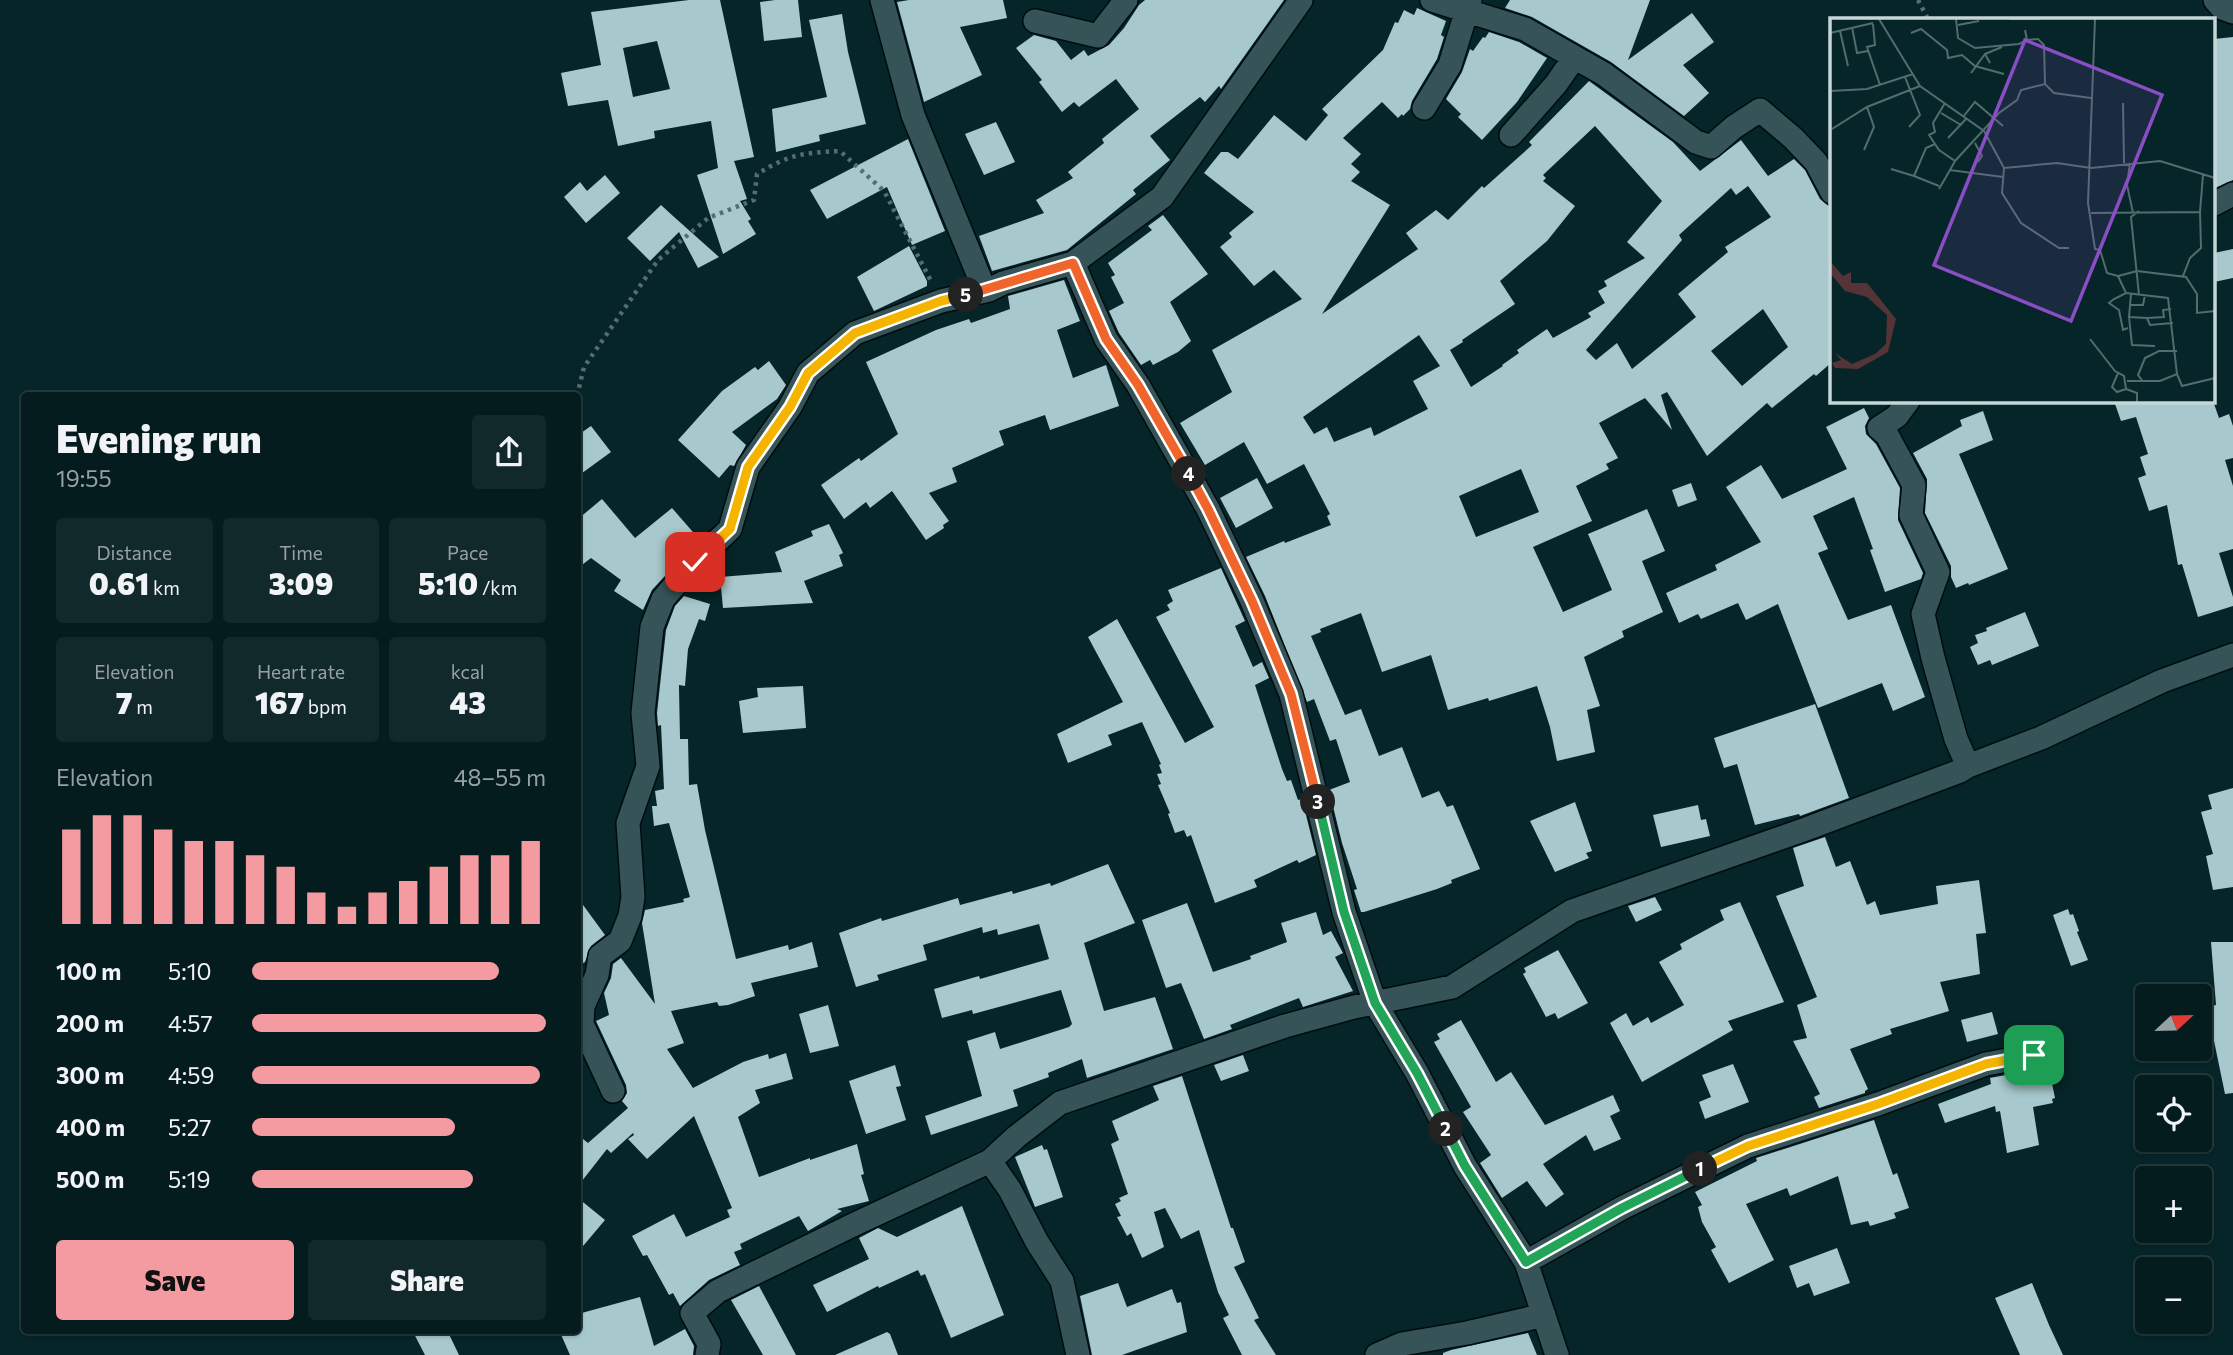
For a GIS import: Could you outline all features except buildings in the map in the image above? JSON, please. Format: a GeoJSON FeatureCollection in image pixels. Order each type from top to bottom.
{"type":"FeatureCollection","features":[{"type":"Feature","properties":{"kind":"street"},"geometry":{"type":"LineString","coordinates":[[882,0],[913,115],[983,286],[989,290]]}},
{"type":"Feature","properties":{"kind":"street"},"geometry":{"type":"LineString","coordinates":[[1035,21],[1098,36],[1126,0]]}},
{"type":"Feature","properties":{"kind":"street"},"geometry":{"type":"LineString","coordinates":[[613,1091],[582,1024],[583,1006],[597,975],[600,956],[620,941],[634,897],[628,823],[648,766],[643,713],[653,627],[663,599],[695,562],[730,529],[748,467],[790,407],[808,373],[855,333],[941,301],[989,290],[1003,283],[1073,263],[1162,197],[1301,0]]}},
{"type":"Feature","properties":{"kind":"street"},"geometry":{"type":"LineString","coordinates":[[1432,0],[1469,5],[1525,29],[1604,74],[1696,142],[1711,147],[1734,127],[1760,110],[1794,138],[1816,162],[1830,188]]}},
{"type":"Feature","properties":{"kind":"street"},"geometry":{"type":"LineString","coordinates":[[2215,0],[2222,8],[2233,12]]}},
{"type":"Feature","properties":{"kind":"street"},"geometry":{"type":"LineString","coordinates":[[1424,108],[1450,65],[1469,5]]}},
{"type":"Feature","properties":{"kind":"street"},"geometry":{"type":"LineString","coordinates":[[1511,135],[1556,84],[1574,58]]}},
{"type":"Feature","properties":{"kind":"street"},"geometry":{"type":"LineString","coordinates":[[2216,203],[2233,194]]}},
{"type":"Feature","properties":{"kind":"street"},"geometry":{"type":"LineString","coordinates":[[1073,263],[1106,339],[1138,385],[1208,509],[1252,601],[1291,694],[1344,912],[1375,1003],[1417,1073],[1465,1166],[1526,1262],[1557,1355]]}},
{"type":"Feature","properties":{"kind":"street"},"geometry":{"type":"LineString","coordinates":[[1907,402],[1896,416],[1879,428],[1887,435],[1914,485],[1911,515],[1938,572],[1923,614],[1956,739],[1968,766]]}},
{"type":"Feature","properties":{"kind":"street"},"geometry":{"type":"LineString","coordinates":[[707,1355],[709,1344],[692,1313],[718,1291],[990,1161],[1060,1103],[1285,1026],[1452,987],[1572,911],[1806,829],[1960,771],[2040,738],[2162,681],[2233,654]]}},
{"type":"Feature","properties":{"kind":"street"},"geometry":{"type":"LineString","coordinates":[[1526,1262],[1622,1208],[1748,1146],[1878,1104],[1986,1064],[2034,1055]]}},
{"type":"Feature","properties":{"kind":"street"},"geometry":{"type":"LineString","coordinates":[[990,1161],[1062,1280],[1078,1355]]}},
{"type":"Feature","properties":{"kind":"street"},"geometry":{"type":"LineString","coordinates":[[1377,1355],[1402,1345],[1544,1315]]}},
{"type":"Feature","properties":{"kind":"path"},"geometry":{"type":"LineString","coordinates":[[1919,0],[1928,18]]}},
{"type":"Feature","properties":{"kind":"path"},"geometry":{"type":"LineString","coordinates":[[578,392],[584,366],[658,260],[708,218],[754,200],[757,174],[779,161],[804,152],[840,151],[884,191],[941,301]]}},
{"type":"Feature","properties":{"kind":"route"},"geometry":{"type":"LineString","coordinates":[[695,562],[730,529],[748,467],[790,407],[808,373],[855,333],[941,301],[989,290],[1003,283],[1073,263],[1106,339],[1138,385],[1208,509],[1252,601],[1291,694],[1344,912],[1375,1003],[1417,1073],[1465,1166],[1526,1262],[1622,1208],[1748,1146],[1878,1104],[1986,1064],[2034,1055]]}}]}
